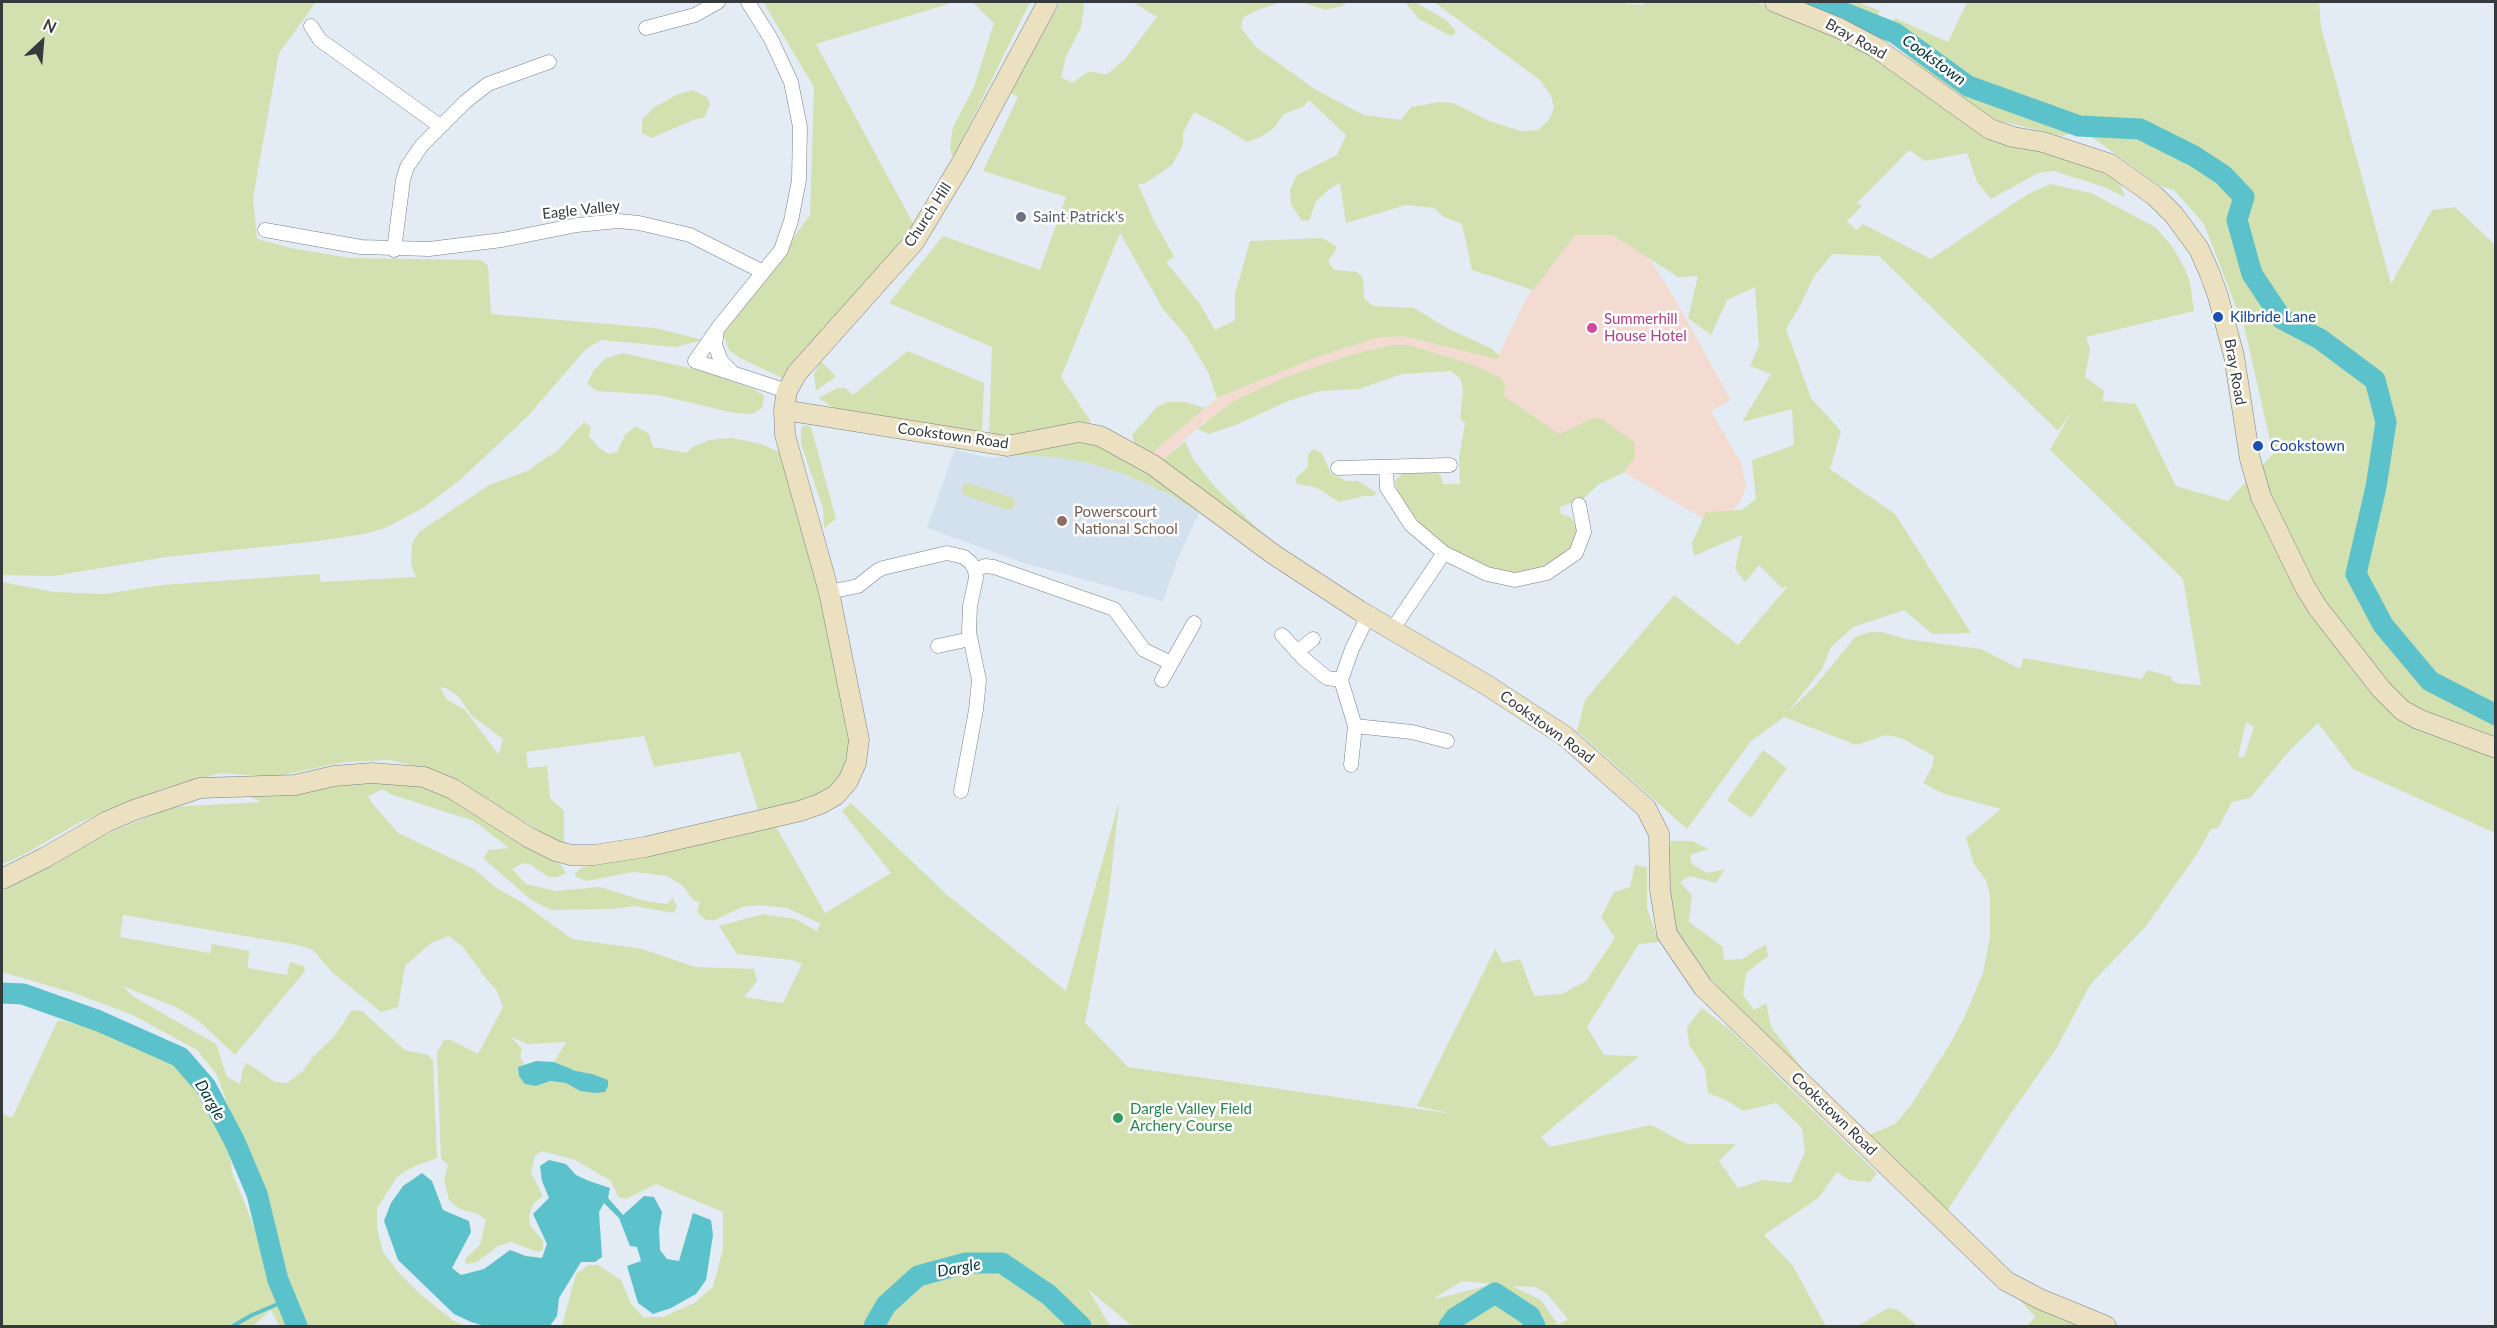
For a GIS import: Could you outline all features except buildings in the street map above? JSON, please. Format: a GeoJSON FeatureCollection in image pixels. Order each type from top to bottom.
{"type":"FeatureCollection","features":[{"type":"Feature","properties":{"kind":"main road","name":"Bray Road"},"geometry":{"type":"LineString","coordinates":[[1775,2],[1839,28],[1875,47],[1990,129],[2013,137],[2053,145],[2110,164],[2155,196],[2174,215],[2199,249],[2210,273],[2234,356],[2248,449],[2261,497],[2305,587],[2318,608],[2381,689],[2402,710],[2418,719],[2496,748]]}},
{"type":"Feature","properties":{"kind":"main road","name":"Church Hill"},"geometry":{"type":"LineString","coordinates":[[786,401],[797,373],[914,242],[961,164],[1046,3]]}},
{"type":"Feature","properties":{"kind":"main road"},"geometry":{"type":"LineString","coordinates":[[2,879],[46,857],[106,822],[200,788],[295,785],[345,775],[372,773],[424,777],[453,789],[528,837],[556,851],[570,855],[594,855],[645,847],[820,804],[836,795],[848,781],[856,763],[859,740],[829,592],[785,435],[786,401]]}},
{"type":"Feature","properties":{"kind":"main road","name":"Cookstown Road"},"geometry":{"type":"LineString","coordinates":[[786,401],[1007,446],[1079,432],[1100,436],[1153,465],[1273,554],[1368,616],[1485,684],[1565,736],[1646,808],[1659,834],[1660,890],[1667,934],[1703,987],[2006,1281],[2040,1299],[2106,1326]]}},
{"type":"Feature","properties":{"kind":"street"},"geometry":{"type":"LineString","coordinates":[[646,28],[695,15],[718,2]]}},
{"type":"Feature","properties":{"kind":"street"},"geometry":{"type":"LineString","coordinates":[[748,2],[771,39],[791,82],[801,127],[799,180],[791,221],[781,250],[718,328],[695,361],[733,373],[786,401]]}},
{"type":"Feature","properties":{"kind":"street"},"geometry":{"type":"LineString","coordinates":[[311,26],[320,40],[440,126]]}},
{"type":"Feature","properties":{"kind":"street"},"geometry":{"type":"LineString","coordinates":[[394,250],[399,195],[407,167],[422,145],[465,102],[488,84],[549,62]]}},
{"type":"Feature","properties":{"kind":"street","name":"Eagle Valley"},"geometry":{"type":"LineString","coordinates":[[265,230],[328,242],[394,250],[464,246],[566,226],[618,221],[660,226],[690,236],[764,272]]}},
{"type":"Feature","properties":{"kind":"street"},"geometry":{"type":"LineString","coordinates":[[718,328],[715,345],[721,361],[733,373]]}},
{"type":"Feature","properties":{"kind":"street"},"geometry":{"type":"LineString","coordinates":[[1338,468],[1450,465]]}},
{"type":"Feature","properties":{"kind":"street"},"geometry":{"type":"LineString","coordinates":[[1386,467],[1387,489],[1411,525],[1444,553],[1486,574],[1515,580],[1547,573],[1576,553],[1584,531],[1579,505]]}},
{"type":"Feature","properties":{"kind":"street"},"geometry":{"type":"LineString","coordinates":[[829,592],[858,586],[877,570],[883,568],[947,553],[964,557],[975,570],[976,578],[968,619],[979,680],[978,698],[961,791]]}},
{"type":"Feature","properties":{"kind":"street"},"geometry":{"type":"LineString","coordinates":[[1392,630],[1444,553]]}},
{"type":"Feature","properties":{"kind":"street"},"geometry":{"type":"LineString","coordinates":[[975,570],[994,567],[1114,609],[1144,650],[1171,663]]}},
{"type":"Feature","properties":{"kind":"street"},"geometry":{"type":"LineString","coordinates":[[1351,765],[1355,726],[1341,681],[1352,649],[1368,616]]}},
{"type":"Feature","properties":{"kind":"street"},"geometry":{"type":"LineString","coordinates":[[1162,680],[1194,623]]}},
{"type":"Feature","properties":{"kind":"street"},"geometry":{"type":"LineString","coordinates":[[1282,635],[1297,652],[1327,678],[1341,681]]}},
{"type":"Feature","properties":{"kind":"street"},"geometry":{"type":"LineString","coordinates":[[938,646],[970,639]]}},
{"type":"Feature","properties":{"kind":"street"},"geometry":{"type":"LineString","coordinates":[[1297,652],[1313,639]]}},
{"type":"Feature","properties":{"kind":"street"},"geometry":{"type":"LineString","coordinates":[[1355,726],[1412,732],[1447,741]]}},
{"type":"Feature","properties":{"kind":"shaded area"},"geometry":{"type":"Polygon","coordinates":[[[1575,235],[1613,235],[1649,258],[1672,294],[1731,400],[1711,411],[1742,465],[1746,488],[1740,502],[1718,527],[1563,437],[1504,396],[1505,385],[1471,364],[1409,345],[1391,345],[1351,355],[1288,376],[1204,422],[1160,462],[1150,455],[1217,398],[1317,357],[1376,338],[1403,336],[1497,358],[1527,297],[1575,235]]]}},
{"type":"Feature","properties":{"kind":"shaded area","name":"Powerscourt National School"},"geometry":{"type":"Polygon","coordinates":[[[955,449],[987,458],[1016,455],[1055,457],[1089,463],[1127,475],[1171,495],[1199,513],[1178,558],[1163,601],[1024,563],[927,528],[955,449]]]}},
{"type":"Feature","properties":{"kind":"green space"},"geometry":{"type":"Polygon","coordinates":[[[2,2],[316,2],[279,53],[253,198],[257,239],[291,248],[350,258],[481,260],[488,266],[491,314],[655,328],[703,340],[675,347],[601,340],[585,350],[527,417],[460,480],[423,508],[385,528],[364,534],[319,541],[166,557],[54,576],[2,575],[2,2]]]}},
{"type":"Feature","properties":{"kind":"green space"},"geometry":{"type":"Polygon","coordinates":[[[763,2],[955,2],[816,44],[914,225],[890,263],[784,379],[740,358],[729,350],[723,334],[810,215],[814,87],[763,2]]]}},
{"type":"Feature","properties":{"kind":"green space"},"geometry":{"type":"Polygon","coordinates":[[[972,2],[1030,2],[952,156],[950,147],[953,127],[974,87],[994,23],[972,2]]]}},
{"type":"Feature","properties":{"kind":"green space"},"geometry":{"type":"Polygon","coordinates":[[[1061,2],[1083,2],[1084,7],[1081,27],[1066,57],[1061,77],[1072,83],[1088,72],[1106,75],[1125,59],[1157,17],[1133,2],[1282,2],[1255,11],[1243,18],[1241,28],[1256,47],[1316,90],[1364,115],[1401,120],[1411,107],[1440,102],[1453,103],[1489,121],[1521,131],[1538,130],[1549,120],[1554,108],[1551,96],[1540,80],[1434,2],[1623,2],[1641,5],[1649,2],[1753,2],[1780,9],[1851,41],[1849,45],[1862,51],[1865,47],[1929,96],[2090,162],[2118,179],[2125,197],[2104,187],[2054,171],[2038,173],[1991,199],[1977,182],[1967,153],[1925,161],[1909,150],[1857,203],[1862,206],[1847,221],[1856,230],[1863,224],[1931,259],[2028,194],[2050,184],[2091,193],[2155,227],[2172,246],[2185,269],[2190,283],[2194,311],[2086,337],[2090,349],[2085,377],[2104,391],[2103,401],[2136,404],[2176,486],[2228,501],[2273,454],[2245,330],[2204,224],[2174,190],[2160,186],[2082,130],[2062,136],[1988,118],[1958,99],[1885,37],[1895,18],[1948,42],[1967,2],[2319,2],[2321,27],[2391,284],[2432,210],[2455,207],[2495,245],[2495,833],[2353,769],[2318,723],[2290,750],[2250,798],[2232,802],[2218,828],[2211,829],[2197,854],[2146,926],[2090,985],[2056,1049],[1943,1217],[1862,1138],[1895,1124],[1911,1105],[1964,1018],[1983,973],[1990,937],[1990,896],[1986,880],[1974,864],[1966,838],[2001,809],[1942,793],[1923,783],[1932,767],[1934,756],[1901,738],[1886,735],[1856,745],[1784,717],[1751,741],[1687,829],[1577,731],[1585,700],[1674,595],[1738,645],[1788,586],[1782,588],[1759,565],[1745,582],[1735,569],[1742,535],[1694,556],[1692,543],[1706,512],[1742,510],[1756,499],[1752,460],[1794,445],[1792,409],[1742,422],[1771,374],[1750,366],[1759,346],[1755,287],[1727,300],[1711,335],[1688,318],[1698,276],[1678,277],[1613,235],[1575,235],[1533,290],[1472,270],[1462,224],[1444,217],[1434,208],[1406,205],[1346,223],[1340,183],[1316,201],[1309,221],[1301,220],[1291,204],[1290,190],[1297,175],[1337,155],[1346,135],[1309,100],[1304,106],[1284,114],[1274,128],[1259,138],[1246,142],[1194,112],[1183,133],[1183,145],[1172,165],[1144,184],[1138,184],[1153,219],[1174,256],[1166,262],[1200,304],[1215,330],[1235,320],[1235,294],[1250,241],[1322,238],[1336,246],[1336,250],[1328,261],[1334,270],[1357,272],[1363,278],[1364,298],[1373,306],[1414,308],[1445,327],[1492,349],[1499,355],[1497,359],[1403,336],[1376,338],[1317,357],[1217,398],[1208,372],[1187,337],[1163,309],[1120,233],[1061,377],[1091,422],[1017,437],[989,436],[992,347],[889,303],[943,236],[1040,270],[1066,197],[983,171],[1018,97],[1009,92],[1061,2]],[[1832,254],[1813,278],[1786,329],[1811,398],[1841,431],[1830,469],[1895,514],[1971,633],[1932,634],[1904,610],[1853,627],[1831,647],[1822,669],[1788,712],[1815,686],[1855,637],[1870,632],[1882,632],[1905,639],[1981,649],[2018,668],[2021,667],[2023,658],[2141,679],[2148,670],[2172,677],[2171,680],[2180,684],[2201,685],[2183,579],[2050,450],[2072,411],[2058,431],[1879,256],[1832,254]],[[2246,722],[2238,757],[2244,757],[2254,727],[2246,722]]]}},
{"type":"Feature","properties":{"kind":"green space"},"geometry":{"type":"Polygon","coordinates":[[[1301,2],[1347,2],[1342,6],[1326,10],[1301,2]]]}},
{"type":"Feature","properties":{"kind":"green space"},"geometry":{"type":"Polygon","coordinates":[[[1405,2],[1415,2],[1446,20],[1455,30],[1455,34],[1451,36],[1419,19],[1405,2]]]}},
{"type":"Feature","properties":{"kind":"green space"},"geometry":{"type":"Polygon","coordinates":[[[1807,2],[1858,2],[1880,11],[1871,27],[1867,28],[1807,2]]]}},
{"type":"Feature","properties":{"kind":"green space"},"geometry":{"type":"Polygon","coordinates":[[[693,90],[708,98],[710,104],[705,117],[652,138],[642,133],[642,120],[653,108],[676,95],[693,90]]]}},
{"type":"Feature","properties":{"kind":"green space"},"geometry":{"type":"Polygon","coordinates":[[[1391,345],[1409,345],[1471,364],[1499,377],[1505,385],[1504,396],[1559,434],[1594,418],[1603,420],[1634,442],[1635,457],[1623,473],[1599,484],[1584,498],[1560,507],[1561,514],[1570,517],[1578,528],[1571,548],[1552,565],[1524,572],[1500,574],[1445,546],[1416,522],[1399,499],[1395,481],[1402,474],[1436,472],[1441,476],[1443,484],[1460,484],[1459,458],[1465,423],[1460,419],[1463,390],[1460,378],[1450,371],[1402,374],[1359,389],[1320,391],[1288,401],[1238,424],[1209,434],[1197,429],[1234,401],[1288,376],[1351,355],[1391,345]]]}},
{"type":"Feature","properties":{"kind":"green space"},"geometry":{"type":"Polygon","coordinates":[[[908,351],[984,383],[982,435],[836,410],[819,398],[837,388],[845,388],[853,395],[908,351]]]}},
{"type":"Feature","properties":{"kind":"green space"},"geometry":{"type":"Polygon","coordinates":[[[623,353],[706,372],[754,389],[764,396],[762,408],[752,414],[734,413],[658,395],[597,391],[587,384],[593,371],[605,359],[623,353]]]}},
{"type":"Feature","properties":{"kind":"green space"},"geometry":{"type":"Polygon","coordinates":[[[821,361],[836,377],[816,390],[814,374],[821,361]]]}},
{"type":"Feature","properties":{"kind":"green space"},"geometry":{"type":"Polygon","coordinates":[[[1167,402],[1185,402],[1205,408],[1150,455],[1136,447],[1132,435],[1157,407],[1167,402]]]}},
{"type":"Feature","properties":{"kind":"green space"},"geometry":{"type":"Polygon","coordinates":[[[584,422],[591,427],[589,436],[598,447],[609,454],[617,452],[625,435],[636,426],[649,434],[653,447],[687,453],[691,448],[709,440],[732,438],[761,444],[781,453],[831,635],[853,745],[848,764],[831,791],[804,803],[758,810],[740,752],[654,767],[644,736],[526,752],[528,768],[547,766],[550,798],[564,811],[564,845],[439,772],[390,760],[345,762],[273,777],[221,773],[165,788],[80,822],[23,855],[2,864],[2,582],[54,592],[104,594],[162,585],[319,574],[321,582],[416,577],[411,564],[412,544],[419,532],[489,485],[525,472],[557,451],[584,422]],[[440,687],[446,699],[465,710],[499,755],[503,739],[471,715],[459,697],[446,688],[440,687]]]}},
{"type":"Feature","properties":{"kind":"green space"},"geometry":{"type":"Polygon","coordinates":[[[805,425],[811,427],[836,519],[824,528],[823,508],[801,444],[801,428],[805,425]]]}},
{"type":"Feature","properties":{"kind":"green space"},"geometry":{"type":"Polygon","coordinates":[[[1086,440],[1112,446],[1160,476],[1199,513],[1171,495],[1127,475],[1089,463],[1055,457],[1016,455],[1015,450],[1086,440]]]}},
{"type":"Feature","properties":{"kind":"green space"},"geometry":{"type":"Polygon","coordinates":[[[1185,441],[1193,459],[1215,487],[1265,536],[1160,462],[1185,441]]]}},
{"type":"Feature","properties":{"kind":"green space"},"geometry":{"type":"Polygon","coordinates":[[[1314,449],[1322,453],[1331,474],[1347,481],[1358,481],[1377,493],[1373,496],[1339,502],[1315,487],[1297,484],[1295,479],[1308,467],[1308,454],[1314,449]]]}},
{"type":"Feature","properties":{"kind":"green space"},"geometry":{"type":"Polygon","coordinates":[[[968,483],[1014,498],[1015,503],[1012,509],[1004,509],[964,495],[963,485],[968,483]]]}},
{"type":"Feature","properties":{"kind":"green space"},"geometry":{"type":"Polygon","coordinates":[[[1763,750],[1787,768],[1751,818],[1727,800],[1763,750]]]}},
{"type":"Feature","properties":{"kind":"green space"},"geometry":{"type":"Polygon","coordinates":[[[353,779],[444,787],[561,865],[566,873],[557,877],[548,877],[530,864],[523,863],[512,869],[526,884],[555,891],[600,887],[645,901],[667,904],[673,898],[677,907],[673,913],[634,906],[613,909],[551,910],[530,899],[483,858],[489,850],[509,848],[474,821],[390,794],[383,789],[368,796],[398,833],[474,869],[495,887],[523,903],[572,939],[642,949],[695,967],[754,969],[757,981],[744,997],[783,1003],[802,964],[792,960],[737,954],[719,926],[763,914],[795,919],[817,931],[821,921],[819,923],[787,908],[759,905],[742,907],[715,920],[706,920],[697,912],[700,902],[693,900],[683,886],[667,876],[633,872],[587,881],[576,877],[575,874],[581,868],[604,862],[775,825],[825,913],[891,873],[842,811],[851,803],[946,894],[1066,991],[1119,802],[1109,894],[1085,1023],[1128,1067],[1453,1114],[1417,1106],[1495,949],[1503,963],[1520,959],[1534,996],[1562,994],[1586,981],[1615,938],[1601,917],[1614,892],[1630,887],[1635,865],[1647,867],[1647,908],[1659,942],[1639,944],[1587,1027],[1604,1055],[1639,1056],[1541,1137],[1550,1147],[1651,1125],[1687,1144],[1736,1144],[1719,1161],[1738,1188],[1763,1180],[1791,1183],[1805,1152],[1802,1128],[1776,1103],[1743,1111],[1726,1100],[1708,1093],[1705,1069],[1689,1045],[1687,1027],[1702,1008],[1729,1029],[1877,1173],[1870,1182],[1849,1180],[1837,1172],[1818,1198],[1764,1235],[1793,1266],[1826,1326],[1132,1326],[1088,1289],[1110,1326],[562,1326],[576,1274],[589,1265],[598,1265],[621,1280],[631,1304],[643,1317],[663,1317],[694,1303],[713,1287],[723,1249],[723,1212],[656,1184],[626,1199],[618,1197],[611,1181],[575,1160],[542,1151],[535,1156],[531,1173],[543,1196],[533,1204],[529,1215],[530,1225],[543,1241],[543,1250],[538,1252],[511,1242],[498,1246],[477,1262],[466,1264],[465,1259],[480,1245],[486,1220],[478,1214],[460,1209],[449,1200],[444,1180],[448,1165],[441,1159],[437,1052],[444,1040],[451,1040],[478,1054],[503,1007],[496,989],[463,947],[449,936],[431,943],[405,966],[398,1007],[381,1012],[332,972],[313,950],[298,945],[123,915],[120,937],[210,953],[212,944],[249,951],[248,968],[287,975],[290,962],[304,966],[305,971],[235,1055],[200,1022],[176,1007],[122,986],[134,997],[216,1044],[227,1077],[240,1084],[243,1069],[247,1063],[275,1082],[287,1083],[303,1071],[313,1057],[334,1037],[351,1011],[356,1010],[363,1012],[405,1050],[428,1055],[433,1061],[437,1158],[413,1167],[397,1177],[377,1208],[377,1228],[383,1252],[398,1272],[422,1296],[454,1321],[466,1326],[306,1326],[296,1308],[271,1227],[217,1075],[197,1050],[133,1015],[74,993],[2,972],[2,891],[92,840],[172,807],[261,802],[242,793],[353,779]],[[511,1037],[522,1049],[520,1057],[524,1064],[518,1068],[519,1076],[536,1086],[550,1081],[566,1083],[580,1091],[592,1074],[576,1071],[554,1062],[566,1042],[528,1044],[511,1037]],[[1462,1281],[1435,1299],[1494,1284],[1462,1281]],[[1512,1286],[1541,1300],[1558,1325],[1568,1319],[1546,1293],[1535,1287],[1512,1286]]]}},
{"type":"Feature","properties":{"kind":"green space"},"geometry":{"type":"Polygon","coordinates":[[[1671,841],[1692,841],[1708,849],[1690,855],[1692,864],[1707,873],[1725,869],[1716,883],[1690,876],[1680,882],[1692,895],[1689,922],[1723,947],[1724,960],[1742,959],[1766,944],[1768,956],[1746,973],[1743,995],[1754,1010],[1766,1003],[1771,1027],[1808,1076],[1798,1071],[1711,979],[1675,927],[1669,890],[1668,862],[1671,841]]]}},
{"type":"Feature","properties":{"kind":"green space"},"geometry":{"type":"Polygon","coordinates":[[[58,1020],[140,1039],[178,1054],[193,1063],[214,1092],[228,1141],[232,1172],[252,1222],[281,1311],[289,1326],[279,1326],[271,1310],[253,1326],[2,1326],[2,1114],[12,1118],[58,1020]]]}},
{"type":"Feature","properties":{"kind":"green space"},"geometry":{"type":"Polygon","coordinates":[[[2011,1290],[2093,1326],[2027,1326],[2035,1317],[2011,1290]]]}},
{"type":"Feature","properties":{"kind":"green space"},"geometry":{"type":"Polygon","coordinates":[[[1888,1308],[1898,1310],[1918,1326],[1858,1326],[1888,1308]]]}},
{"type":"Feature","properties":{"kind":"water"},"geometry":{"type":"Polygon","coordinates":[[[536,1061],[554,1062],[576,1071],[592,1074],[608,1080],[608,1086],[605,1092],[595,1093],[580,1091],[566,1083],[550,1081],[536,1086],[525,1084],[519,1076],[518,1067],[536,1061]]]}},
{"type":"Feature","properties":{"kind":"water"},"geometry":{"type":"Polygon","coordinates":[[[549,1160],[566,1164],[576,1175],[610,1188],[608,1198],[623,1215],[644,1196],[654,1197],[662,1212],[659,1229],[660,1250],[667,1259],[679,1261],[693,1213],[711,1220],[713,1235],[706,1280],[696,1294],[671,1308],[653,1314],[638,1303],[627,1266],[641,1261],[637,1247],[630,1246],[619,1218],[604,1203],[599,1212],[602,1257],[595,1262],[581,1262],[559,1298],[557,1316],[550,1326],[485,1326],[471,1322],[454,1314],[398,1260],[384,1221],[391,1203],[403,1186],[422,1173],[432,1181],[443,1210],[469,1221],[471,1232],[452,1268],[461,1275],[484,1269],[510,1250],[526,1256],[542,1258],[547,1244],[533,1214],[549,1198],[542,1181],[540,1166],[549,1160]]]}},
{"type":"Feature","properties":{"kind":"waterway","name":"Cookstown"},"geometry":{"type":"LineString","coordinates":[[1817,2],[1895,33],[1968,86],[2079,126],[2140,129],[2194,156],[2223,175],[2244,197],[2237,220],[2252,274],[2282,319],[2320,339],[2375,380],[2386,422],[2376,487],[2356,574],[2383,625],[2430,681],[2496,715]]}},
{"type":"Feature","properties":{"kind":"waterway","name":"Dargle"},"geometry":{"type":"LineString","coordinates":[[2,993],[23,994],[99,1021],[180,1057],[206,1087],[235,1142],[257,1194],[278,1280],[297,1326]]}},
{"type":"Feature","properties":{"kind":"waterway","name":"Dargle"},"geometry":{"type":"LineString","coordinates":[[874,1326],[886,1305],[918,1276],[966,1263],[1002,1263],[1049,1295],[1081,1326]]}},
{"type":"Feature","properties":{"kind":"waterway","name":"Dargle"},"geometry":{"type":"LineString","coordinates":[[1449,1326],[1455,1318],[1495,1293],[1530,1316],[1535,1326]]}},
{"type":"Feature","properties":{"kind":"waterway"},"geometry":{"type":"LineString","coordinates":[[233,1326],[285,1301]]}},
{"type":"Feature","properties":{"kind":"place","name":"Saint Patrick's"},"geometry":{"type":"Point","coordinates":[1021,217]}},
{"type":"Feature","properties":{"kind":"place","name":"Kilbride Lane"},"geometry":{"type":"Point","coordinates":[2218,317]}},
{"type":"Feature","properties":{"kind":"place","name":"Summerhill House Hotel"},"geometry":{"type":"Point","coordinates":[1592,328]}},
{"type":"Feature","properties":{"kind":"place","name":"Cookstown"},"geometry":{"type":"Point","coordinates":[2258,446]}},
{"type":"Feature","properties":{"kind":"place","name":"Powerscourt National School"},"geometry":{"type":"Point","coordinates":[1062,521]}},
{"type":"Feature","properties":{"kind":"place","name":"Dargle Valley Field Archery Course"},"geometry":{"type":"Point","coordinates":[1118,1118]}}]}
